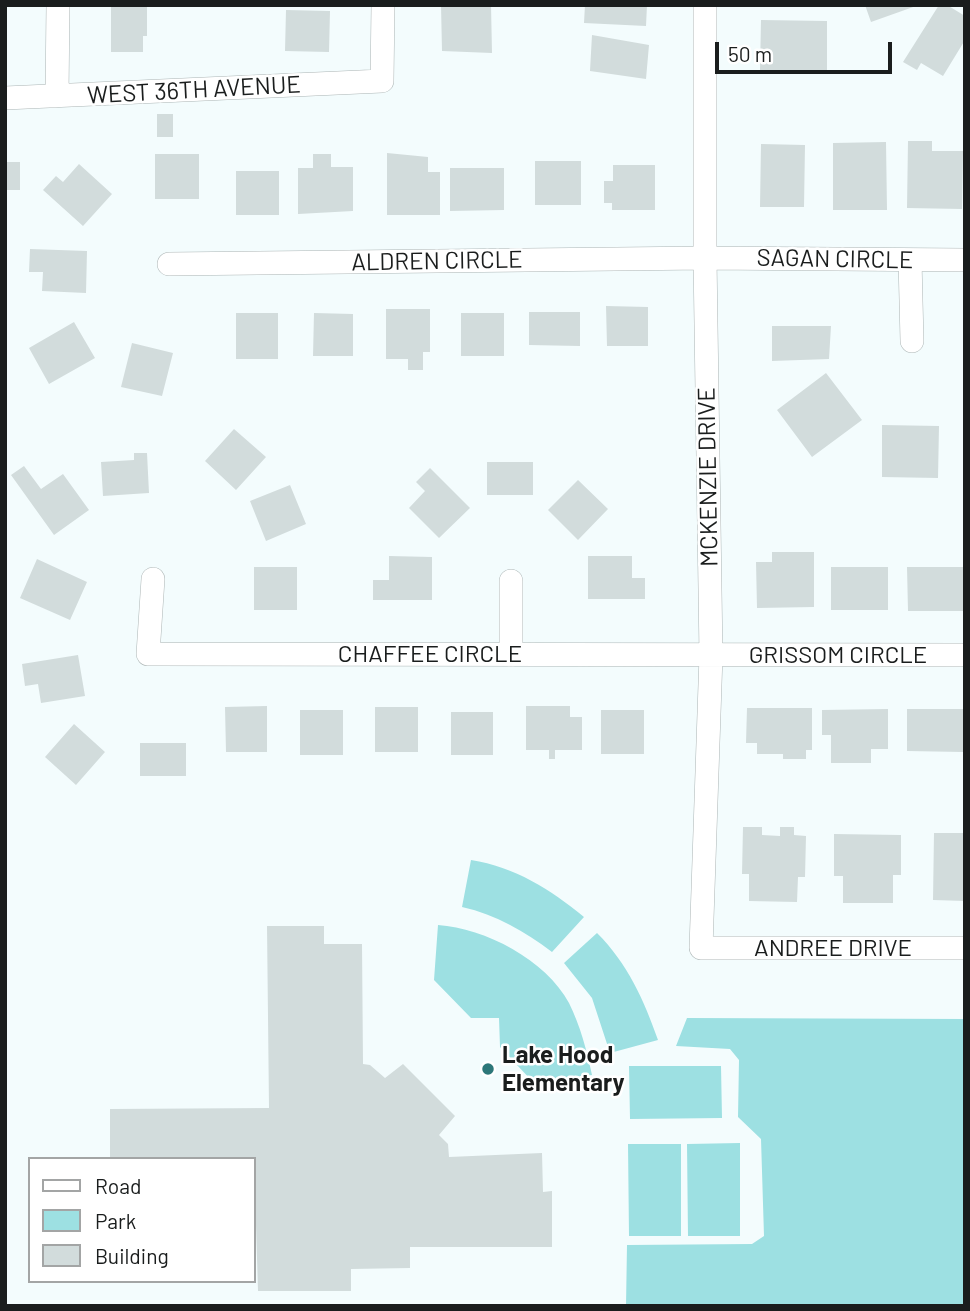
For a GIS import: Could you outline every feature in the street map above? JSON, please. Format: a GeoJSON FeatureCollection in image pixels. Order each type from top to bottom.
{"type":"FeatureCollection","features":[{"type":"Feature","properties":{"kind":"street"},"geometry":{"type":"LineString","coordinates":[[57,96],[58,5]]}},
{"type":"Feature","properties":{"kind":"street","name":"WEST 36TH AVENUE"},"geometry":{"type":"LineString","coordinates":[[5,98],[383,81],[383,5]]}},
{"type":"Feature","properties":{"kind":"street","name":"MCKENZIE DRIVE"},"geometry":{"type":"LineString","coordinates":[[701,948],[711,655],[705,258],[705,5]]}},
{"type":"Feature","properties":{"kind":"street","name":"SAGAN CIRCLE"},"geometry":{"type":"LineString","coordinates":[[705,258],[965,260]]}},
{"type":"Feature","properties":{"kind":"street","name":"ALDREN CIRCLE"},"geometry":{"type":"LineString","coordinates":[[169,264],[705,258]]}},
{"type":"Feature","properties":{"kind":"street"},"geometry":{"type":"LineString","coordinates":[[910,260],[912,341]]}},
{"type":"Feature","properties":{"kind":"street","name":"CHAFFEE CIRCLE"},"geometry":{"type":"LineString","coordinates":[[153,579],[148,654],[711,655]]}},
{"type":"Feature","properties":{"kind":"street"},"geometry":{"type":"LineString","coordinates":[[511,581],[512,654]]}},
{"type":"Feature","properties":{"kind":"street","name":"GRISSOM CIRCLE"},"geometry":{"type":"LineString","coordinates":[[711,655],[965,655]]}},
{"type":"Feature","properties":{"kind":"street","name":"ANDREE DRIVE"},"geometry":{"type":"LineString","coordinates":[[701,948],[965,948]]}},
{"type":"Feature","properties":{"kind":"green space"},"geometry":{"type":"Polygon","coordinates":[[[471,860],[502,868],[531,881],[584,917],[552,952],[510,925],[487,914],[462,907],[471,860]]]}},
{"type":"Feature","properties":{"kind":"green space"},"geometry":{"type":"Polygon","coordinates":[[[438,925],[475,932],[494,940],[530,960],[545,973],[559,987],[573,1011],[592,1075],[533,1082],[500,1047],[499,1018],[471,1018],[434,980],[438,925]]]}},
{"type":"Feature","properties":{"kind":"green space"},"geometry":{"type":"Polygon","coordinates":[[[597,933],[618,957],[634,983],[658,1040],[610,1053],[592,998],[564,963],[597,933]]]}},
{"type":"Feature","properties":{"kind":"green space"},"geometry":{"type":"Polygon","coordinates":[[[687,1018],[965,1019],[965,1306],[626,1306],[627,1245],[752,1244],[764,1236],[761,1139],[738,1117],[739,1060],[730,1049],[676,1046],[687,1018]]]}},
{"type":"Feature","properties":{"kind":"green space"},"geometry":{"type":"Polygon","coordinates":[[[629,1066],[721,1066],[722,1118],[630,1119],[629,1066]]]}},
{"type":"Feature","properties":{"kind":"green space"},"geometry":{"type":"Polygon","coordinates":[[[740,1143],[740,1236],[688,1236],[687,1144],[740,1143]]]}},
{"type":"Feature","properties":{"kind":"green space"},"geometry":{"type":"Polygon","coordinates":[[[628,1144],[681,1144],[681,1236],[629,1236],[628,1144]]]}},
{"type":"Feature","properties":{"kind":"building"},"geometry":{"type":"Polygon","coordinates":[[[111,5],[147,5],[147,36],[143,36],[143,52],[111,52],[111,5]]]}},
{"type":"Feature","properties":{"kind":"building"},"geometry":{"type":"Polygon","coordinates":[[[441,5],[491,5],[492,53],[442,51],[441,5]]]}},
{"type":"Feature","properties":{"kind":"building"},"geometry":{"type":"Polygon","coordinates":[[[585,5],[647,5],[646,26],[584,23],[585,5]]]}},
{"type":"Feature","properties":{"kind":"building"},"geometry":{"type":"Polygon","coordinates":[[[865,5],[916,5],[916,6],[871,22],[865,5]]]}},
{"type":"Feature","properties":{"kind":"building"},"geometry":{"type":"Polygon","coordinates":[[[939,5],[947,5],[965,16],[965,40],[943,76],[921,63],[917,70],[903,62],[939,5]]]}},
{"type":"Feature","properties":{"kind":"building"},"geometry":{"type":"Polygon","coordinates":[[[286,10],[330,11],[329,52],[285,51],[286,10]]]}},
{"type":"Feature","properties":{"kind":"building"},"geometry":{"type":"Polygon","coordinates":[[[761,20],[827,21],[827,71],[760,70],[761,20]]]}},
{"type":"Feature","properties":{"kind":"building"},"geometry":{"type":"Polygon","coordinates":[[[592,35],[649,45],[646,79],[590,71],[592,35]]]}},
{"type":"Feature","properties":{"kind":"building"},"geometry":{"type":"Polygon","coordinates":[[[157,114],[173,114],[173,137],[157,137],[157,114]]]}},
{"type":"Feature","properties":{"kind":"building"},"geometry":{"type":"Polygon","coordinates":[[[908,141],[932,141],[932,151],[963,151],[962,209],[907,208],[908,141]]]}},
{"type":"Feature","properties":{"kind":"building"},"geometry":{"type":"Polygon","coordinates":[[[886,142],[887,210],[833,210],[833,143],[886,142]]]}},
{"type":"Feature","properties":{"kind":"building"},"geometry":{"type":"Polygon","coordinates":[[[761,144],[805,145],[804,207],[760,207],[761,144]]]}},
{"type":"Feature","properties":{"kind":"building"},"geometry":{"type":"Polygon","coordinates":[[[387,153],[428,157],[428,172],[440,172],[440,215],[387,215],[387,153]]]}},
{"type":"Feature","properties":{"kind":"building"},"geometry":{"type":"Polygon","coordinates":[[[155,154],[199,154],[199,199],[155,199],[155,154]]]}},
{"type":"Feature","properties":{"kind":"building"},"geometry":{"type":"Polygon","coordinates":[[[313,154],[331,154],[331,167],[353,167],[353,211],[298,214],[298,168],[313,168],[313,154]]]}},
{"type":"Feature","properties":{"kind":"building"},"geometry":{"type":"Polygon","coordinates":[[[535,161],[581,161],[581,205],[535,205],[535,161]]]}},
{"type":"Feature","properties":{"kind":"building"},"geometry":{"type":"Polygon","coordinates":[[[5,162],[20,162],[20,190],[5,190],[5,162]]]}},
{"type":"Feature","properties":{"kind":"building"},"geometry":{"type":"Polygon","coordinates":[[[79,164],[112,194],[83,226],[43,190],[56,176],[63,182],[79,164]]]}},
{"type":"Feature","properties":{"kind":"building"},"geometry":{"type":"Polygon","coordinates":[[[613,165],[655,165],[655,210],[612,210],[612,203],[604,203],[604,181],[613,181],[613,165]]]}},
{"type":"Feature","properties":{"kind":"building"},"geometry":{"type":"Polygon","coordinates":[[[450,168],[504,168],[504,210],[450,211],[450,168]]]}},
{"type":"Feature","properties":{"kind":"building"},"geometry":{"type":"Polygon","coordinates":[[[236,171],[279,171],[279,215],[236,215],[236,171]]]}},
{"type":"Feature","properties":{"kind":"building"},"geometry":{"type":"Polygon","coordinates":[[[30,249],[87,251],[86,293],[42,291],[43,272],[29,272],[30,249]]]}},
{"type":"Feature","properties":{"kind":"building"},"geometry":{"type":"Polygon","coordinates":[[[606,306],[648,307],[648,346],[607,346],[606,306]]]}},
{"type":"Feature","properties":{"kind":"building"},"geometry":{"type":"Polygon","coordinates":[[[386,309],[430,309],[430,352],[423,352],[423,370],[408,370],[408,359],[386,359],[386,309]]]}},
{"type":"Feature","properties":{"kind":"building"},"geometry":{"type":"Polygon","coordinates":[[[529,312],[580,312],[580,346],[529,345],[529,312]]]}},
{"type":"Feature","properties":{"kind":"building"},"geometry":{"type":"Polygon","coordinates":[[[236,313],[278,313],[278,359],[236,359],[236,313]]]}},
{"type":"Feature","properties":{"kind":"building"},"geometry":{"type":"Polygon","coordinates":[[[314,313],[353,314],[353,356],[313,356],[314,313]]]}},
{"type":"Feature","properties":{"kind":"building"},"geometry":{"type":"Polygon","coordinates":[[[461,313],[504,313],[504,356],[461,356],[461,313]]]}},
{"type":"Feature","properties":{"kind":"building"},"geometry":{"type":"Polygon","coordinates":[[[74,322],[95,358],[49,384],[29,348],[74,322]]]}},
{"type":"Feature","properties":{"kind":"building"},"geometry":{"type":"Polygon","coordinates":[[[772,326],[831,326],[829,359],[772,361],[772,326]]]}},
{"type":"Feature","properties":{"kind":"building"},"geometry":{"type":"Polygon","coordinates":[[[132,343],[173,353],[162,396],[121,387],[132,343]]]}},
{"type":"Feature","properties":{"kind":"building"},"geometry":{"type":"Polygon","coordinates":[[[826,373],[862,420],[812,457],[777,410],[826,373]]]}},
{"type":"Feature","properties":{"kind":"building"},"geometry":{"type":"Polygon","coordinates":[[[882,425],[939,426],[938,478],[882,477],[882,425]]]}},
{"type":"Feature","properties":{"kind":"building"},"geometry":{"type":"Polygon","coordinates":[[[234,429],[266,457],[236,490],[205,461],[234,429]]]}},
{"type":"Feature","properties":{"kind":"building"},"geometry":{"type":"Polygon","coordinates":[[[134,453],[147,453],[149,493],[103,496],[101,462],[134,460],[134,453]]]}},
{"type":"Feature","properties":{"kind":"building"},"geometry":{"type":"Polygon","coordinates":[[[487,462],[533,462],[533,495],[487,495],[487,462]]]}},
{"type":"Feature","properties":{"kind":"building"},"geometry":{"type":"Polygon","coordinates":[[[24,466],[41,489],[63,474],[89,510],[54,535],[11,475],[24,466]]]}},
{"type":"Feature","properties":{"kind":"building"},"geometry":{"type":"Polygon","coordinates":[[[430,468],[470,508],[439,538],[409,508],[425,491],[416,482],[430,468]]]}},
{"type":"Feature","properties":{"kind":"building"},"geometry":{"type":"Polygon","coordinates":[[[578,480],[608,509],[578,540],[548,510],[578,480]]]}},
{"type":"Feature","properties":{"kind":"building"},"geometry":{"type":"Polygon","coordinates":[[[290,485],[306,524],[266,541],[250,501],[290,485]]]}},
{"type":"Feature","properties":{"kind":"building"},"geometry":{"type":"Polygon","coordinates":[[[772,552],[814,552],[814,607],[757,608],[756,562],[772,562],[772,552]]]}},
{"type":"Feature","properties":{"kind":"building"},"geometry":{"type":"Polygon","coordinates":[[[389,556],[432,557],[432,600],[373,600],[373,580],[389,580],[389,556]]]}},
{"type":"Feature","properties":{"kind":"building"},"geometry":{"type":"Polygon","coordinates":[[[588,556],[632,556],[632,578],[645,578],[645,599],[588,599],[588,556]]]}},
{"type":"Feature","properties":{"kind":"building"},"geometry":{"type":"Polygon","coordinates":[[[37,559],[87,582],[70,620],[20,598],[37,559]]]}},
{"type":"Feature","properties":{"kind":"building"},"geometry":{"type":"Polygon","coordinates":[[[254,567],[297,567],[297,610],[254,610],[254,567]]]}},
{"type":"Feature","properties":{"kind":"building"},"geometry":{"type":"Polygon","coordinates":[[[831,567],[888,567],[888,610],[831,610],[831,567]]]}},
{"type":"Feature","properties":{"kind":"building"},"geometry":{"type":"Polygon","coordinates":[[[907,567],[963,567],[964,611],[908,611],[907,567]]]}},
{"type":"Feature","properties":{"kind":"building"},"geometry":{"type":"Polygon","coordinates":[[[78,655],[85,696],[41,703],[38,684],[25,686],[22,664],[78,655]]]}},
{"type":"Feature","properties":{"kind":"building"},"geometry":{"type":"Polygon","coordinates":[[[267,706],[267,752],[226,752],[225,707],[267,706]]]}},
{"type":"Feature","properties":{"kind":"building"},"geometry":{"type":"Polygon","coordinates":[[[526,706],[570,706],[570,717],[582,717],[582,750],[555,750],[555,759],[549,759],[549,750],[526,750],[526,706]]]}},
{"type":"Feature","properties":{"kind":"building"},"geometry":{"type":"Polygon","coordinates":[[[375,707],[418,707],[418,752],[375,752],[375,707]]]}},
{"type":"Feature","properties":{"kind":"building"},"geometry":{"type":"Polygon","coordinates":[[[747,708],[812,708],[812,750],[806,750],[806,759],[783,759],[783,754],[757,754],[757,743],[746,743],[747,708]]]}},
{"type":"Feature","properties":{"kind":"building"},"geometry":{"type":"Polygon","coordinates":[[[888,709],[888,749],[871,749],[871,763],[831,763],[831,735],[822,735],[822,710],[888,709]]]}},
{"type":"Feature","properties":{"kind":"building"},"geometry":{"type":"Polygon","coordinates":[[[907,709],[963,709],[963,752],[907,751],[907,709]]]}},
{"type":"Feature","properties":{"kind":"building"},"geometry":{"type":"Polygon","coordinates":[[[300,710],[343,710],[343,755],[300,755],[300,710]]]}},
{"type":"Feature","properties":{"kind":"building"},"geometry":{"type":"Polygon","coordinates":[[[601,710],[644,710],[644,754],[601,754],[601,710]]]}},
{"type":"Feature","properties":{"kind":"building"},"geometry":{"type":"Polygon","coordinates":[[[451,712],[493,712],[493,755],[451,755],[451,712]]]}},
{"type":"Feature","properties":{"kind":"building"},"geometry":{"type":"Polygon","coordinates":[[[74,724],[105,752],[76,785],[45,757],[74,724]]]}},
{"type":"Feature","properties":{"kind":"building"},"geometry":{"type":"Polygon","coordinates":[[[140,743],[186,743],[186,776],[140,776],[140,743]]]}},
{"type":"Feature","properties":{"kind":"building"},"geometry":{"type":"Polygon","coordinates":[[[743,827],[762,827],[762,835],[780,836],[780,827],[794,827],[794,835],[806,836],[805,877],[798,877],[797,902],[749,901],[749,874],[742,874],[743,827]]]}},
{"type":"Feature","properties":{"kind":"building"},"geometry":{"type":"Polygon","coordinates":[[[934,833],[965,833],[965,901],[933,900],[934,833]]]}},
{"type":"Feature","properties":{"kind":"building"},"geometry":{"type":"Polygon","coordinates":[[[834,834],[901,835],[901,875],[893,875],[893,903],[843,903],[843,876],[834,876],[834,834]]]}},
{"type":"Feature","properties":{"kind":"building"},"geometry":{"type":"Polygon","coordinates":[[[267,926],[324,926],[324,944],[362,944],[363,1064],[370,1065],[385,1078],[403,1064],[455,1116],[439,1135],[448,1144],[449,1157],[542,1153],[543,1192],[552,1191],[552,1247],[410,1247],[410,1268],[351,1269],[351,1291],[258,1291],[256,1157],[110,1157],[110,1109],[269,1108],[267,926]]]}},
{"type":"Feature","properties":{"kind":"place","name":"Lake Hood Elementary"},"geometry":{"type":"Point","coordinates":[488,1069]}}]}
